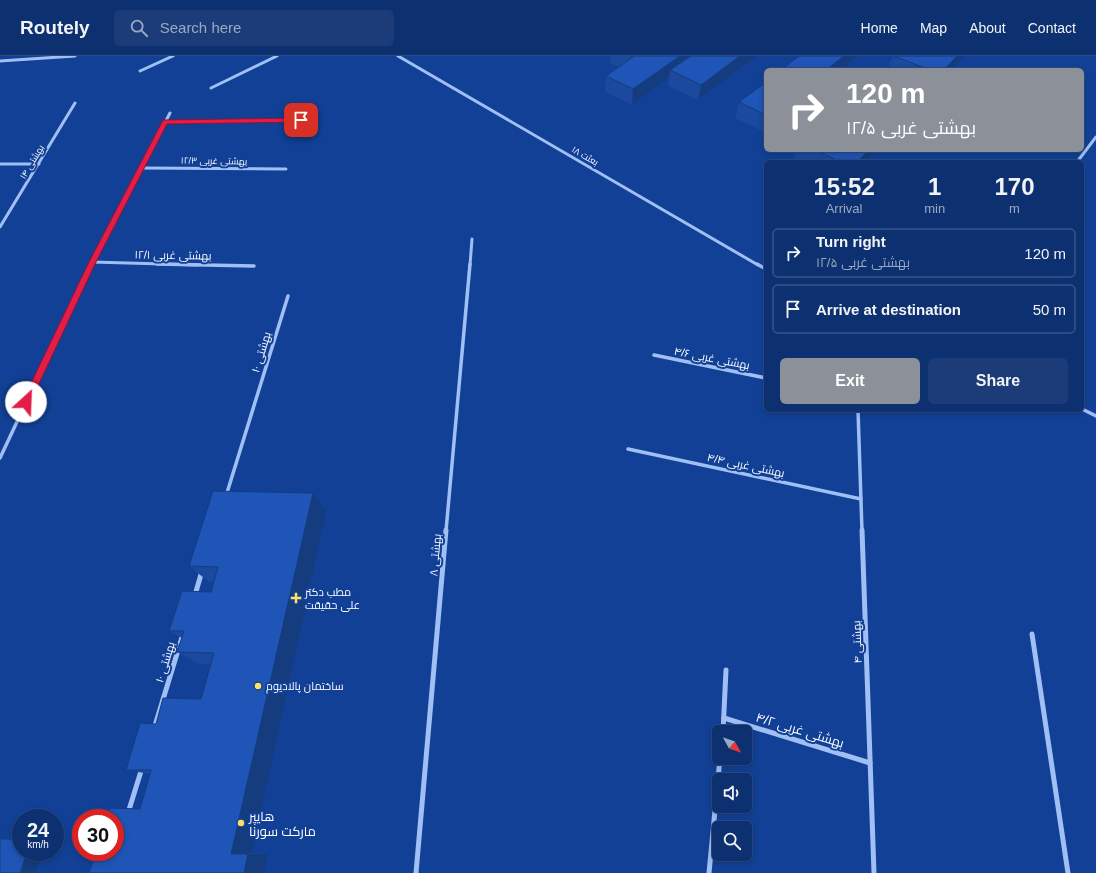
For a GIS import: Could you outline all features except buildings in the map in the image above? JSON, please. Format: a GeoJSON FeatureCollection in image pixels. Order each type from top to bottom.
{"type":"FeatureCollection","features":[{"type":"Feature","properties":{"kind":"street"},"geometry":{"type":"LineString","coordinates":[[0,61],[75,56]]}},
{"type":"Feature","properties":{"kind":"street"},"geometry":{"type":"LineString","coordinates":[[140,71],[173,56]]}},
{"type":"Feature","properties":{"kind":"street"},"geometry":{"type":"LineString","coordinates":[[211,88],[277,56]]}},
{"type":"Feature","properties":{"kind":"street","name":"بعثت ۱۸"},"geometry":{"type":"LineString","coordinates":[[398,56],[764,267]]}},
{"type":"Feature","properties":{"kind":"street","name":"۱۴ بهشتی"},"geometry":{"type":"LineString","coordinates":[[0,227],[75,103]]}},
{"type":"Feature","properties":{"kind":"street"},"geometry":{"type":"LineString","coordinates":[[0,458],[92,262],[170,113]]}},
{"type":"Feature","properties":{"kind":"street"},"geometry":{"type":"LineString","coordinates":[[165,122],[301,120]]}},
{"type":"Feature","properties":{"kind":"street"},"geometry":{"type":"LineString","coordinates":[[1079,160],[1096,137]]}},
{"type":"Feature","properties":{"kind":"street"},"geometry":{"type":"LineString","coordinates":[[0,164],[39,164]]}},
{"type":"Feature","properties":{"kind":"street","name":"۱۲/۳ بهشتی غربی"},"geometry":{"type":"LineString","coordinates":[[141,168],[286,169]]}},
{"type":"Feature","properties":{"kind":"street","name":"۸ بهشتی"},"geometry":{"type":"LineString","coordinates":[[416,873],[472,239]]}},
{"type":"Feature","properties":{"kind":"street","name":"۱۲/۱ بهشتی غربی"},"geometry":{"type":"LineString","coordinates":[[92,262],[254,266]]}},
{"type":"Feature","properties":{"kind":"street","name":"۱۰ بهشتی"},"geometry":{"type":"LineString","coordinates":[[224,501],[288,296]]}},
{"type":"Feature","properties":{"kind":"street","name":"۴/۶ بهشتی غربی"},"geometry":{"type":"LineString","coordinates":[[654,355],[764,378]]}},
{"type":"Feature","properties":{"kind":"street"},"geometry":{"type":"LineString","coordinates":[[1084,410],[1096,416]]}},
{"type":"Feature","properties":{"kind":"street","name":"۴ بهشتی"},"geometry":{"type":"LineString","coordinates":[[858,412],[874,873]]}},
{"type":"Feature","properties":{"kind":"street","name":"۴/۴ بهشتی غربی"},"geometry":{"type":"LineString","coordinates":[[628,449],[861,499]]}},
{"type":"Feature","properties":{"kind":"street"},"geometry":{"type":"LineString","coordinates":[[194,600],[203,569]]}},
{"type":"Feature","properties":{"kind":"street","name":"۱۰ بهشتی"},"geometry":{"type":"LineString","coordinates":[[151,736],[184,630]]}},
{"type":"Feature","properties":{"kind":"street"},"geometry":{"type":"LineString","coordinates":[[1032,634],[1068,873]]}},
{"type":"Feature","properties":{"kind":"street"},"geometry":{"type":"LineString","coordinates":[[724,725],[726,670]]}},
{"type":"Feature","properties":{"kind":"street","name":"۴/۲ بهشتی غربی"},"geometry":{"type":"LineString","coordinates":[[724,718],[870,763]]}},
{"type":"Feature","properties":{"kind":"street"},"geometry":{"type":"LineString","coordinates":[[126,820],[144,759]]}},
{"type":"Feature","properties":{"kind":"street"},"geometry":{"type":"LineString","coordinates":[[709,873],[719,765]]}},
{"type":"Feature","properties":{"kind":"place","name":"مطب دکتر علی حقیقت"},"geometry":{"type":"Point","coordinates":[296,598]}},
{"type":"Feature","properties":{"kind":"place","name":"ساختمان پالادیوم"},"geometry":{"type":"Point","coordinates":[258,686]}},
{"type":"Feature","properties":{"kind":"place","name":"هایپر مارکت سورنا"},"geometry":{"type":"Point","coordinates":[241,823]}},
{"type":"Feature","properties":{"kind":"route"},"geometry":{"type":"LineString","coordinates":[[26,402],[92,262],[165,122],[301,120]]}}]}
